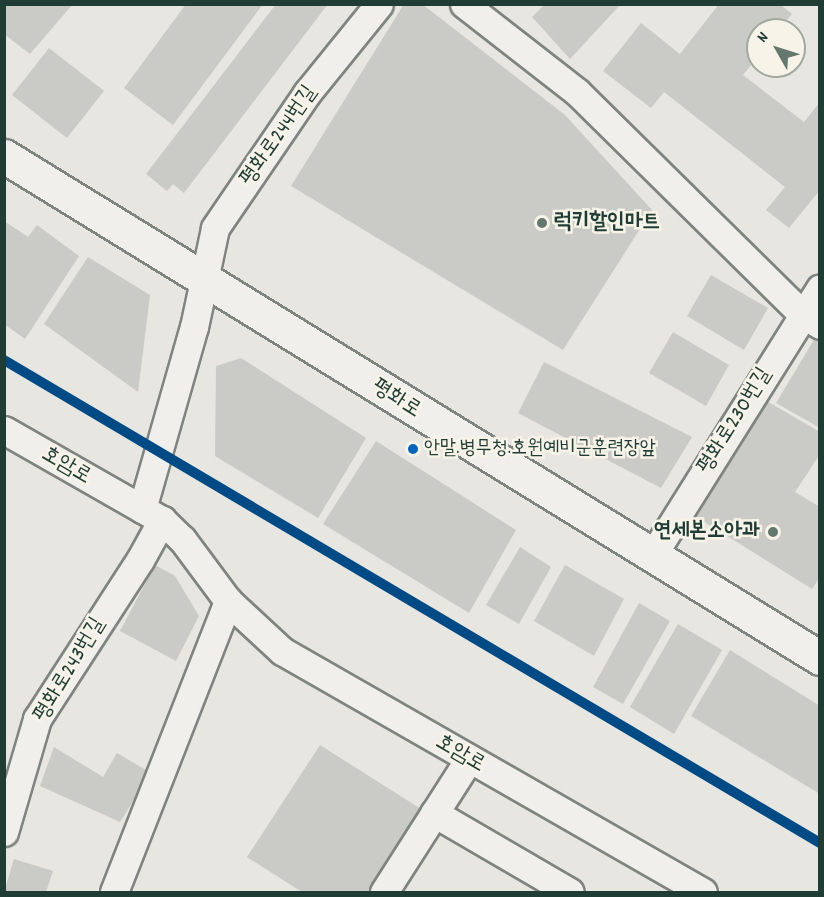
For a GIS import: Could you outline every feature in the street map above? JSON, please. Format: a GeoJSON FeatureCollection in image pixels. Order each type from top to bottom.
{"type":"FeatureCollection","features":[{"type":"Feature","properties":{"kind":"main road","name":"평화로"},"geometry":{"type":"LineString","coordinates":[[4,156],[819,658]]}},
{"type":"Feature","properties":{"kind":"street","name":"평화로244번길"},"geometry":{"type":"LineString","coordinates":[[206,280],[215,228],[308,93],[379,4]]}},
{"type":"Feature","properties":{"kind":"street"},"geometry":{"type":"LineString","coordinates":[[464,4],[578,92],[811,320]]}},
{"type":"Feature","properties":{"kind":"street","name":"평화로243번길"},"geometry":{"type":"LineString","coordinates":[[4,831],[37,719],[140,560],[206,280]]}},
{"type":"Feature","properties":{"kind":"street","name":"평화로230번길"},"geometry":{"type":"LineString","coordinates":[[652,556],[811,320],[819,288]]}},
{"type":"Feature","properties":{"kind":"street","name":"호암로"},"geometry":{"type":"LineString","coordinates":[[4,430],[152,514],[182,539],[228,601],[282,651],[703,892]]}},
{"type":"Feature","properties":{"kind":"street"},"geometry":{"type":"LineString","coordinates":[[114,892],[228,601]]}},
{"type":"Feature","properties":{"kind":"street"},"geometry":{"type":"LineString","coordinates":[[384,892],[469,759]]}},
{"type":"Feature","properties":{"kind":"street"},"geometry":{"type":"LineString","coordinates":[[434,813],[570,892]]}},
{"type":"Feature","properties":{"kind":"building"},"geometry":{"type":"Polygon","coordinates":[[[4,4],[73,4],[30,54],[4,34],[4,4]]]}},
{"type":"Feature","properties":{"kind":"building"},"geometry":{"type":"Polygon","coordinates":[[[186,4],[263,4],[173,125],[124,88],[186,4]]]}},
{"type":"Feature","properties":{"kind":"building"},"geometry":{"type":"Polygon","coordinates":[[[276,4],[328,4],[184,193],[173,184],[167,191],[146,174],[276,4]]]}},
{"type":"Feature","properties":{"kind":"building"},"geometry":{"type":"Polygon","coordinates":[[[404,4],[422,4],[565,115],[652,210],[563,350],[291,186],[404,4]]]}},
{"type":"Feature","properties":{"kind":"building"},"geometry":{"type":"Polygon","coordinates":[[[545,4],[621,4],[570,59],[532,17],[545,4]]]}},
{"type":"Feature","properties":{"kind":"building"},"geometry":{"type":"Polygon","coordinates":[[[719,4],[780,4],[792,14],[789,18],[746,18],[746,71],[743,75],[804,122],[820,102],[820,190],[789,228],[766,210],[785,187],[664,92],[651,108],[603,71],[641,23],[680,54],[719,4]]]}},
{"type":"Feature","properties":{"kind":"building"},"geometry":{"type":"Polygon","coordinates":[[[49,48],[104,91],[67,138],[12,95],[49,48]]]}},
{"type":"Feature","properties":{"kind":"building"},"geometry":{"type":"Polygon","coordinates":[[[4,221],[28,237],[37,225],[79,256],[25,339],[4,324],[4,221]]]}},
{"type":"Feature","properties":{"kind":"building"},"geometry":{"type":"Polygon","coordinates":[[[88,257],[150,295],[138,392],[44,324],[88,257]]]}},
{"type":"Feature","properties":{"kind":"building"},"geometry":{"type":"Polygon","coordinates":[[[711,275],[768,308],[744,350],[687,316],[711,275]]]}},
{"type":"Feature","properties":{"kind":"building"},"geometry":{"type":"Polygon","coordinates":[[[673,332],[729,365],[706,406],[649,373],[673,332]]]}},
{"type":"Feature","properties":{"kind":"building"},"geometry":{"type":"Polygon","coordinates":[[[818,333],[820,334],[820,428],[776,403],[818,333]]]}},
{"type":"Feature","properties":{"kind":"building"},"geometry":{"type":"Polygon","coordinates":[[[241,358],[366,438],[318,518],[215,456],[216,366],[241,358]]]}},
{"type":"Feature","properties":{"kind":"building"},"geometry":{"type":"Polygon","coordinates":[[[544,362],[692,437],[661,488],[518,413],[544,362]]]}},
{"type":"Feature","properties":{"kind":"building"},"geometry":{"type":"Polygon","coordinates":[[[765,400],[820,432],[820,454],[795,492],[820,507],[820,577],[812,589],[695,516],[765,400]]]}},
{"type":"Feature","properties":{"kind":"building"},"geometry":{"type":"Polygon","coordinates":[[[376,441],[516,530],[469,613],[323,524],[376,441]]]}},
{"type":"Feature","properties":{"kind":"building"},"geometry":{"type":"Polygon","coordinates":[[[520,547],[551,567],[519,624],[486,605],[520,547]]]}},
{"type":"Feature","properties":{"kind":"building"},"geometry":{"type":"Polygon","coordinates":[[[155,565],[175,576],[199,616],[176,661],[120,631],[155,565]]]}},
{"type":"Feature","properties":{"kind":"building"},"geometry":{"type":"Polygon","coordinates":[[[565,565],[624,599],[594,656],[534,621],[565,565]]]}},
{"type":"Feature","properties":{"kind":"building"},"geometry":{"type":"Polygon","coordinates":[[[639,603],[670,621],[623,704],[593,687],[639,603]]]}},
{"type":"Feature","properties":{"kind":"building"},"geometry":{"type":"Polygon","coordinates":[[[678,624],[722,650],[674,734],[630,707],[678,624]]]}},
{"type":"Feature","properties":{"kind":"building"},"geometry":{"type":"Polygon","coordinates":[[[730,650],[820,706],[820,794],[691,716],[730,650]]]}},
{"type":"Feature","properties":{"kind":"building"},"geometry":{"type":"Polygon","coordinates":[[[320,745],[421,809],[368,892],[302,892],[247,857],[320,745]]]}},
{"type":"Feature","properties":{"kind":"building"},"geometry":{"type":"Polygon","coordinates":[[[54,747],[103,777],[117,753],[151,773],[120,822],[40,786],[54,747]]]}},
{"type":"Feature","properties":{"kind":"building"},"geometry":{"type":"Polygon","coordinates":[[[14,859],[53,871],[46,892],[4,892],[14,859]]]}},
{"type":"Feature","properties":{"kind":"transit line"},"geometry":{"type":"LineString","coordinates":[[4,360],[820,843]]}},
{"type":"Feature","properties":{"kind":"place","name":"럭키할인마트"},"geometry":{"type":"Point","coordinates":[542,223]}},
{"type":"Feature","properties":{"kind":"place","name":"안말.병무청.호원예비군훈련장앞"},"geometry":{"type":"Point","coordinates":[413,449]}},
{"type":"Feature","properties":{"kind":"place","name":"연세본소아과"},"geometry":{"type":"Point","coordinates":[773,532]}}]}
